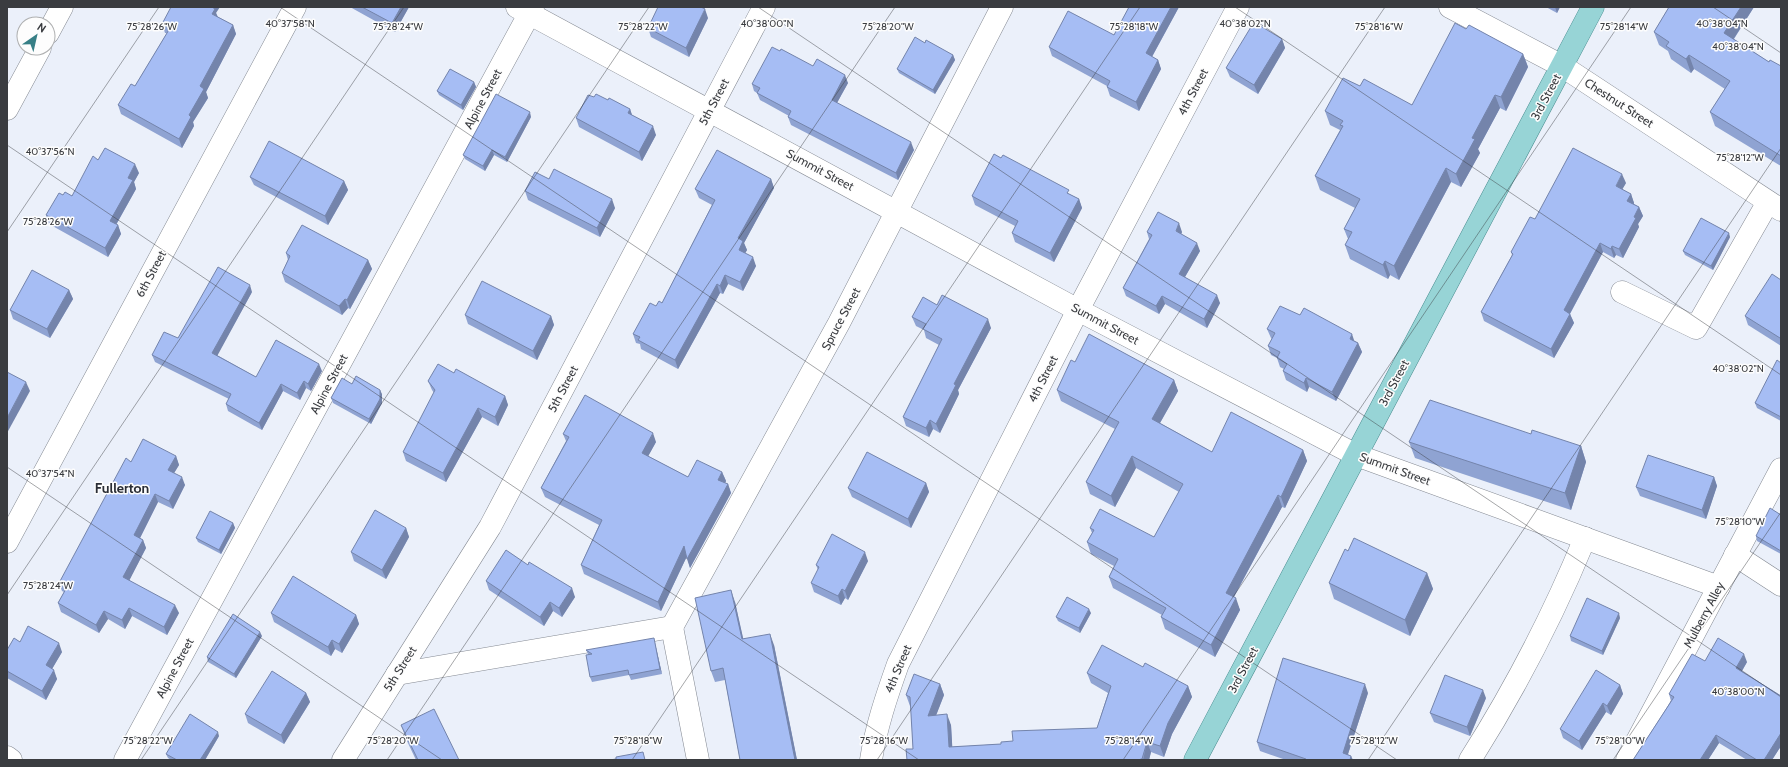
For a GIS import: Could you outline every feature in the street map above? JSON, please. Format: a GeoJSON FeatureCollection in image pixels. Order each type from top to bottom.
{"type":"FeatureCollection","features":[{"type":"Feature","properties":{"kind":"main road","name":"3rd Street"},"geometry":{"type":"LineString","coordinates":[[1195,760],[1593,7]]}},
{"type":"Feature","properties":{"kind":"street"},"geometry":{"type":"LineString","coordinates":[[56,18],[62,7]]}},
{"type":"Feature","properties":{"kind":"street","name":"6th Street"},"geometry":{"type":"LineString","coordinates":[[7,542],[295,7]]}},
{"type":"Feature","properties":{"kind":"street","name":"5th Street"},"geometry":{"type":"LineString","coordinates":[[343,760],[490,527],[764,7]]}},
{"type":"Feature","properties":{"kind":"street","name":"Spruce Street"},"geometry":{"type":"LineString","coordinates":[[672,627],[839,324],[898,212],[1002,7]]}},
{"type":"Feature","properties":{"kind":"street","name":"4th Street"},"geometry":{"type":"LineString","coordinates":[[871,760],[873,744],[887,694],[898,664],[1078,310],[1238,7]]}},
{"type":"Feature","properties":{"kind":"street","name":"Chestnut Street"},"geometry":{"type":"LineString","coordinates":[[1450,7],[1562,66],[1774,206]]}},
{"type":"Feature","properties":{"kind":"street","name":"Summit Street"},"geometry":{"type":"LineString","coordinates":[[526,9],[1078,310],[1356,455],[1719,586]]}},
{"type":"Feature","properties":{"kind":"street","name":"Alpine Street"},"geometry":{"type":"LineString","coordinates":[[125,760],[526,9]]}},
{"type":"Feature","properties":{"kind":"street"},"geometry":{"type":"LineString","coordinates":[[7,109],[36,56]]}},
{"type":"Feature","properties":{"kind":"street"},"geometry":{"type":"LineString","coordinates":[[1622,292],[1696,328],[1774,206]]}},
{"type":"Feature","properties":{"kind":"street","name":"Mulberry Alley"},"geometry":{"type":"LineString","coordinates":[[1626,760],[1781,469]]}},
{"type":"Feature","properties":{"kind":"street"},"geometry":{"type":"LineString","coordinates":[[1470,760],[1524,668],[1563,591],[1585,538]]}},
{"type":"Feature","properties":{"kind":"street"},"geometry":{"type":"LineString","coordinates":[[1735,555],[1781,585]]}},
{"type":"Feature","properties":{"kind":"street"},"geometry":{"type":"LineString","coordinates":[[397,674],[672,627],[698,760]]}},
{"type":"Feature","properties":{"kind":"street"},"geometry":{"type":"LineString","coordinates":[[7,757],[11,760]]}},
{"type":"Feature","properties":{"kind":"building"},"geometry":{"type":"Polygon","coordinates":[[[171,7],[212,7],[215,9],[212,14],[233,25],[200,86],[204,89],[189,115],[191,117],[179,139],[118,105],[131,84],[135,86],[170,28],[162,24],[171,7]]]}},
{"type":"Feature","properties":{"kind":"building"},"geometry":{"type":"Polygon","coordinates":[[[362,7],[401,7],[392,23],[362,7]]]}},
{"type":"Feature","properties":{"kind":"building"},"geometry":{"type":"Polygon","coordinates":[[[658,7],[701,7],[705,9],[686,48],[648,28],[658,7]]]}},
{"type":"Feature","properties":{"kind":"building"},"geometry":{"type":"Polygon","coordinates":[[[1129,7],[1171,7],[1146,53],[1158,60],[1136,102],[1107,87],[1110,81],[1049,47],[1068,11],[1114,35],[1129,7]]]}},
{"type":"Feature","properties":{"kind":"building"},"geometry":{"type":"Polygon","coordinates":[[[1669,7],[1741,7],[1724,33],[1769,62],[1770,60],[1781,66],[1781,156],[1710,112],[1730,81],[1689,55],[1686,59],[1666,46],[1669,42],[1654,32],[1669,7]]]}},
{"type":"Feature","properties":{"kind":"building"},"geometry":{"type":"Polygon","coordinates":[[[1254,22],[1282,39],[1254,85],[1226,68],[1254,22]]]}},
{"type":"Feature","properties":{"kind":"building"},"geometry":{"type":"Polygon","coordinates":[[[1455,23],[1466,29],[1469,25],[1523,54],[1501,97],[1495,95],[1472,138],[1475,139],[1456,174],[1446,168],[1394,266],[1385,261],[1383,265],[1345,245],[1352,232],[1344,229],[1360,199],[1315,176],[1343,126],[1340,125],[1343,121],[1325,111],[1343,78],[1360,86],[1364,79],[1412,105],[1455,23]]]}},
{"type":"Feature","properties":{"kind":"building"},"geometry":{"type":"Polygon","coordinates":[[[915,37],[925,43],[926,40],[953,55],[933,90],[897,69],[915,37]]]}},
{"type":"Feature","properties":{"kind":"building"},"geometry":{"type":"Polygon","coordinates":[[[772,47],[780,51],[781,49],[813,66],[817,59],[845,75],[832,100],[911,142],[896,173],[788,117],[791,111],[757,93],[760,88],[752,84],[772,47]]]}},
{"type":"Feature","properties":{"kind":"building"},"geometry":{"type":"Polygon","coordinates":[[[450,69],[474,82],[461,105],[437,91],[450,69]]]}},
{"type":"Feature","properties":{"kind":"building"},"geometry":{"type":"Polygon","coordinates":[[[496,94],[530,112],[505,157],[492,150],[483,166],[463,155],[496,94]]]}},
{"type":"Feature","properties":{"kind":"building"},"geometry":{"type":"Polygon","coordinates":[[[596,94],[608,100],[609,98],[630,109],[628,113],[653,126],[639,152],[576,118],[588,95],[594,97],[596,94]]]}},
{"type":"Feature","properties":{"kind":"building"},"geometry":{"type":"Polygon","coordinates":[[[269,141],[344,181],[325,216],[250,177],[269,141]]]}},
{"type":"Feature","properties":{"kind":"building"},"geometry":{"type":"Polygon","coordinates":[[[105,148],[135,164],[128,178],[133,180],[110,221],[118,225],[105,248],[46,215],[59,193],[63,195],[65,192],[72,196],[93,156],[98,160],[105,148]]]}},
{"type":"Feature","properties":{"kind":"building"},"geometry":{"type":"Polygon","coordinates":[[[1573,148],[1622,174],[1616,186],[1631,194],[1627,201],[1639,207],[1634,217],[1636,218],[1619,249],[1612,246],[1611,249],[1600,243],[1564,310],[1570,314],[1551,349],[1481,312],[1513,254],[1511,252],[1530,217],[1535,219],[1573,148]]]}},
{"type":"Feature","properties":{"kind":"building"},"geometry":{"type":"Polygon","coordinates":[[[717,150],[771,179],[738,238],[743,241],[739,250],[753,257],[740,282],[725,275],[720,286],[717,284],[675,360],[638,340],[640,337],[633,334],[650,303],[656,306],[659,301],[662,303],[715,200],[695,189],[717,150]]]}},
{"type":"Feature","properties":{"kind":"building"},"geometry":{"type":"Polygon","coordinates":[[[994,154],[1001,158],[1003,155],[1069,190],[1067,193],[1079,199],[1050,253],[1012,233],[1018,221],[972,196],[994,154]]]}},
{"type":"Feature","properties":{"kind":"building"},"geometry":{"type":"Polygon","coordinates":[[[554,169],[612,199],[597,228],[525,191],[535,172],[549,179],[554,169]]]}},
{"type":"Feature","properties":{"kind":"building"},"geometry":{"type":"Polygon","coordinates":[[[1158,212],[1179,223],[1176,231],[1197,243],[1179,274],[1217,295],[1204,319],[1162,296],[1156,306],[1123,288],[1152,235],[1147,232],[1158,212]]]}},
{"type":"Feature","properties":{"kind":"building"},"geometry":{"type":"Polygon","coordinates":[[[1701,218],[1729,233],[1711,266],[1683,251],[1701,218]]]}},
{"type":"Feature","properties":{"kind":"building"},"geometry":{"type":"Polygon","coordinates":[[[302,225],[368,260],[347,300],[345,299],[339,306],[282,273],[290,256],[286,253],[302,225]]]}},
{"type":"Feature","properties":{"kind":"building"},"geometry":{"type":"Polygon","coordinates":[[[218,267],[250,285],[212,353],[256,377],[276,340],[319,364],[308,384],[304,381],[297,393],[281,384],[259,423],[226,404],[231,394],[152,355],[164,332],[178,338],[218,267]]]}},
{"type":"Feature","properties":{"kind":"building"},"geometry":{"type":"Polygon","coordinates":[[[32,270],[69,290],[47,329],[10,310],[32,270]]]}},
{"type":"Feature","properties":{"kind":"building"},"geometry":{"type":"Polygon","coordinates":[[[1772,274],[1781,280],[1780,338],[1745,316],[1772,274]]]}},
{"type":"Feature","properties":{"kind":"building"},"geometry":{"type":"Polygon","coordinates":[[[482,281],[551,316],[533,351],[465,315],[482,281]]]}},
{"type":"Feature","properties":{"kind":"building"},"geometry":{"type":"Polygon","coordinates":[[[942,295],[988,319],[954,384],[956,385],[936,424],[930,420],[926,428],[903,417],[942,339],[923,329],[926,324],[912,317],[923,297],[937,305],[942,295]]]}},
{"type":"Feature","properties":{"kind":"building"},"geometry":{"type":"Polygon","coordinates":[[[1280,306],[1300,315],[1304,308],[1352,334],[1350,339],[1358,343],[1332,392],[1306,378],[1304,383],[1283,371],[1287,364],[1277,358],[1280,352],[1268,346],[1275,333],[1267,329],[1280,306]]]}},
{"type":"Feature","properties":{"kind":"building"},"geometry":{"type":"Polygon","coordinates":[[[1089,334],[1174,380],[1152,419],[1212,452],[1231,412],[1303,450],[1281,497],[1278,495],[1226,593],[1236,598],[1211,645],[1161,617],[1166,608],[1109,577],[1118,559],[1087,542],[1094,530],[1090,528],[1100,509],[1154,537],[1183,484],[1132,456],[1111,496],[1086,482],[1119,422],[1057,390],[1071,360],[1075,362],[1089,334]]]}},
{"type":"Feature","properties":{"kind":"building"},"geometry":{"type":"Polygon","coordinates":[[[1777,360],[1781,363],[1781,417],[1755,403],[1777,360]]]}},
{"type":"Feature","properties":{"kind":"building"},"geometry":{"type":"Polygon","coordinates":[[[438,364],[454,373],[456,369],[505,396],[495,417],[478,408],[443,473],[403,452],[435,390],[428,381],[438,364]]]}},
{"type":"Feature","properties":{"kind":"building"},"geometry":{"type":"Polygon","coordinates":[[[7,372],[26,382],[7,418],[7,372]]]}},
{"type":"Feature","properties":{"kind":"building"},"geometry":{"type":"Polygon","coordinates":[[[356,376],[380,390],[380,399],[369,419],[331,398],[342,378],[352,384],[356,376]]]}},
{"type":"Feature","properties":{"kind":"building"},"geometry":{"type":"Polygon","coordinates":[[[585,395],[653,433],[642,453],[688,477],[697,460],[722,472],[718,480],[728,484],[687,559],[684,546],[658,602],[581,565],[602,520],[541,488],[569,437],[563,434],[585,395]]]}},
{"type":"Feature","properties":{"kind":"building"},"geometry":{"type":"Polygon","coordinates":[[[1430,400],[1531,434],[1532,430],[1581,446],[1565,493],[1409,442],[1430,400]]]}},
{"type":"Feature","properties":{"kind":"building"},"geometry":{"type":"Polygon","coordinates":[[[143,439],[176,456],[168,470],[182,477],[169,501],[155,494],[134,535],[143,540],[123,577],[175,605],[164,627],[129,608],[122,620],[104,611],[96,625],[58,603],[67,587],[59,583],[126,458],[131,462],[143,439]]]}},
{"type":"Feature","properties":{"kind":"building"},"geometry":{"type":"Polygon","coordinates":[[[867,452],[926,483],[908,519],[848,488],[867,452]]]}},
{"type":"Feature","properties":{"kind":"building"},"geometry":{"type":"Polygon","coordinates":[[[1648,455],[1714,477],[1702,510],[1636,487],[1648,455]]]}},
{"type":"Feature","properties":{"kind":"building"},"geometry":{"type":"Polygon","coordinates":[[[1770,508],[1781,515],[1781,551],[1756,536],[1770,508]]]}},
{"type":"Feature","properties":{"kind":"building"},"geometry":{"type":"Polygon","coordinates":[[[375,510],[406,528],[382,570],[351,552],[375,510]]]}},
{"type":"Feature","properties":{"kind":"building"},"geometry":{"type":"Polygon","coordinates":[[[210,511],[233,523],[219,550],[196,538],[210,511]]]}},
{"type":"Feature","properties":{"kind":"building"},"geometry":{"type":"Polygon","coordinates":[[[832,534],[865,552],[845,591],[842,589],[838,596],[811,583],[819,567],[816,565],[832,534]]]}},
{"type":"Feature","properties":{"kind":"building"},"geometry":{"type":"Polygon","coordinates":[[[1354,538],[1427,573],[1405,620],[1329,583],[1345,549],[1348,551],[1354,538]]]}},
{"type":"Feature","properties":{"kind":"building"},"geometry":{"type":"Polygon","coordinates":[[[506,550],[528,565],[529,562],[572,588],[559,608],[550,602],[540,617],[486,581],[506,550]]]}},
{"type":"Feature","properties":{"kind":"building"},"geometry":{"type":"Polygon","coordinates":[[[293,576],[356,615],[339,644],[332,640],[328,647],[271,613],[293,576]]]}},
{"type":"Feature","properties":{"kind":"building"},"geometry":{"type":"Polygon","coordinates":[[[731,590],[742,639],[770,634],[795,760],[740,760],[723,668],[711,671],[695,598],[731,590]]]}},
{"type":"Feature","properties":{"kind":"building"},"geometry":{"type":"Polygon","coordinates":[[[1067,597],[1089,609],[1079,628],[1056,617],[1067,597]]]}},
{"type":"Feature","properties":{"kind":"building"},"geometry":{"type":"Polygon","coordinates":[[[1587,598],[1619,613],[1602,651],[1570,636],[1587,598]]]}},
{"type":"Feature","properties":{"kind":"building"},"geometry":{"type":"Polygon","coordinates":[[[233,614],[260,632],[234,674],[207,657],[233,614]]]}},
{"type":"Feature","properties":{"kind":"building"},"geometry":{"type":"Polygon","coordinates":[[[28,626],[59,643],[46,665],[54,670],[42,691],[7,671],[7,650],[14,638],[20,642],[28,626]]]}},
{"type":"Feature","properties":{"kind":"building"},"geometry":{"type":"Polygon","coordinates":[[[654,638],[660,669],[629,675],[628,670],[590,677],[586,655],[592,654],[586,650],[654,638]]]}},
{"type":"Feature","properties":{"kind":"building"},"geometry":{"type":"Polygon","coordinates":[[[1718,638],[1744,654],[1736,668],[1781,696],[1781,733],[1764,760],[1757,760],[1716,735],[1700,760],[1633,760],[1674,697],[1669,694],[1692,654],[1705,661],[1718,638]]]}},
{"type":"Feature","properties":{"kind":"building"},"geometry":{"type":"Polygon","coordinates":[[[1102,645],[1143,667],[1145,663],[1188,686],[1168,723],[1160,746],[1147,742],[1142,759],[907,760],[906,749],[913,749],[910,697],[906,695],[914,674],[940,684],[928,716],[947,714],[949,747],[1001,744],[1001,742],[1013,741],[1012,731],[1097,728],[1111,686],[1087,673],[1102,645]]]}},
{"type":"Feature","properties":{"kind":"building"},"geometry":{"type":"Polygon","coordinates":[[[1283,658],[1365,684],[1343,753],[1351,756],[1350,760],[1305,760],[1306,759],[1257,742],[1283,658]]]}},
{"type":"Feature","properties":{"kind":"building"},"geometry":{"type":"Polygon","coordinates":[[[1596,670],[1620,685],[1607,706],[1603,703],[1579,741],[1560,729],[1596,670]]]}},
{"type":"Feature","properties":{"kind":"building"},"geometry":{"type":"Polygon","coordinates":[[[272,671],[306,693],[281,735],[245,714],[272,671]]]}},
{"type":"Feature","properties":{"kind":"building"},"geometry":{"type":"Polygon","coordinates":[[[1445,675],[1483,690],[1467,727],[1430,713],[1445,675]]]}},
{"type":"Feature","properties":{"kind":"building"},"geometry":{"type":"Polygon","coordinates":[[[434,709],[459,760],[418,760],[401,725],[434,709]]]}},
{"type":"Feature","properties":{"kind":"building"},"geometry":{"type":"Polygon","coordinates":[[[190,714],[218,732],[200,760],[177,760],[166,754],[190,714]]]}},
{"type":"Feature","properties":{"kind":"building"},"geometry":{"type":"Polygon","coordinates":[[[643,752],[645,760],[610,760],[616,759],[616,757],[643,752]]]}},
{"type":"Feature","properties":{"kind":"district","name":"Fullerton"},"geometry":{"type":"Point","coordinates":[122,488]}}]}
